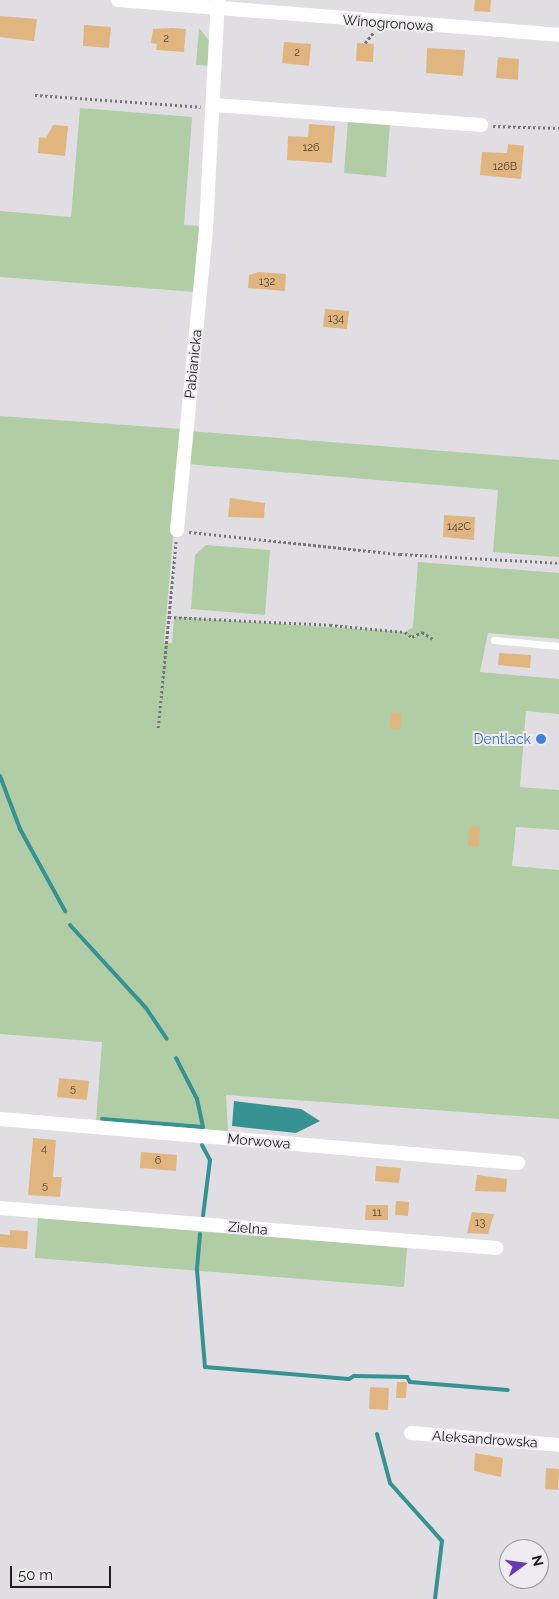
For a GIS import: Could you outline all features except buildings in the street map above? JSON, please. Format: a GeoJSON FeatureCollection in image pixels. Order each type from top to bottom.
{"type":"FeatureCollection","features":[{"type":"Feature","properties":{"kind":"street","name":"Winogronowa"},"geometry":{"type":"LineString","coordinates":[[118,0],[217,4],[559,35]]}},
{"type":"Feature","properties":{"kind":"street","name":"Pabianicka"},"geometry":{"type":"LineString","coordinates":[[177,530],[214,105],[217,4]]}},
{"type":"Feature","properties":{"kind":"street"},"geometry":{"type":"LineString","coordinates":[[214,105],[481,125]]}},
{"type":"Feature","properties":{"kind":"street","name":"Morwowa"},"geometry":{"type":"LineString","coordinates":[[0,1119],[518,1163]]}},
{"type":"Feature","properties":{"kind":"street","name":"Zielna"},"geometry":{"type":"LineString","coordinates":[[0,1208],[496,1248]]}},
{"type":"Feature","properties":{"kind":"street","name":"Aleksandrowska"},"geometry":{"type":"LineString","coordinates":[[410,1433],[559,1445]]}},
{"type":"Feature","properties":{"kind":"lane"},"geometry":{"type":"LineString","coordinates":[[494,640],[559,646]]}},
{"type":"Feature","properties":{"kind":"path"},"geometry":{"type":"LineString","coordinates":[[35,95],[187,108],[214,105]]}},
{"type":"Feature","properties":{"kind":"path"},"geometry":{"type":"LineString","coordinates":[[481,125],[559,128]]}},
{"type":"Feature","properties":{"kind":"path"},"geometry":{"type":"LineString","coordinates":[[158,728],[177,530],[400,554],[559,562]]}},
{"type":"Feature","properties":{"kind":"path"},"geometry":{"type":"LineString","coordinates":[[169,617],[330,625],[405,632],[412,636],[422,632],[434,640]]}},
{"type":"Feature","properties":{"kind":"green space"},"geometry":{"type":"Polygon","coordinates":[[[199,28],[212,44],[211,66],[196,65],[199,28]]]}},
{"type":"Feature","properties":{"kind":"green space"},"geometry":{"type":"Polygon","coordinates":[[[80,108],[192,117],[184,225],[202,226],[195,292],[0,277],[0,211],[71,217],[80,108]]]}},
{"type":"Feature","properties":{"kind":"green space"},"geometry":{"type":"Polygon","coordinates":[[[348,120],[390,123],[386,177],[344,173],[348,120]]]}},
{"type":"Feature","properties":{"kind":"green space"},"geometry":{"type":"Polygon","coordinates":[[[0,416],[182,429],[164,643],[172,643],[174,617],[405,632],[413,627],[418,562],[559,573],[559,639],[488,633],[480,672],[559,679],[559,714],[526,711],[520,787],[559,790],[559,830],[516,827],[512,866],[559,870],[559,1119],[226,1095],[228,1131],[96,1121],[102,1042],[0,1034],[0,416]]]}},
{"type":"Feature","properties":{"kind":"green space"},"geometry":{"type":"Polygon","coordinates":[[[189,431],[559,460],[559,557],[493,552],[498,490],[186,464],[189,431]]]}},
{"type":"Feature","properties":{"kind":"green space"},"geometry":{"type":"Polygon","coordinates":[[[206,545],[270,550],[265,615],[191,609],[195,555],[206,545]]]}},
{"type":"Feature","properties":{"kind":"green space"},"geometry":{"type":"Polygon","coordinates":[[[38,1218],[407,1248],[404,1287],[35,1258],[38,1218]]]}},
{"type":"Feature","properties":{"kind":"water"},"geometry":{"type":"Polygon","coordinates":[[[234,1101],[301,1109],[320,1121],[296,1133],[232,1126],[234,1101]]]}},
{"type":"Feature","properties":{"kind":"waterway"},"geometry":{"type":"LineString","coordinates":[[0,776],[20,829],[65,911]]}},
{"type":"Feature","properties":{"kind":"waterway"},"geometry":{"type":"LineString","coordinates":[[70,925],[146,1008],[167,1039]]}},
{"type":"Feature","properties":{"kind":"waterway"},"geometry":{"type":"LineString","coordinates":[[102,1119],[203,1127],[197,1099],[176,1058]]}},
{"type":"Feature","properties":{"kind":"waterway"},"geometry":{"type":"LineString","coordinates":[[202,1145],[210,1160],[203,1216]]}},
{"type":"Feature","properties":{"kind":"waterway"},"geometry":{"type":"LineString","coordinates":[[200,1234],[197,1270],[205,1367],[349,1379],[354,1376],[407,1377],[410,1382],[508,1390]]}},
{"type":"Feature","properties":{"kind":"waterway"},"geometry":{"type":"LineString","coordinates":[[377,1434],[390,1483],[442,1541],[435,1599]]}},
{"type":"Feature","properties":{"kind":"place","name":"Dentlack"},"geometry":{"type":"Point","coordinates":[541,739]}}]}
